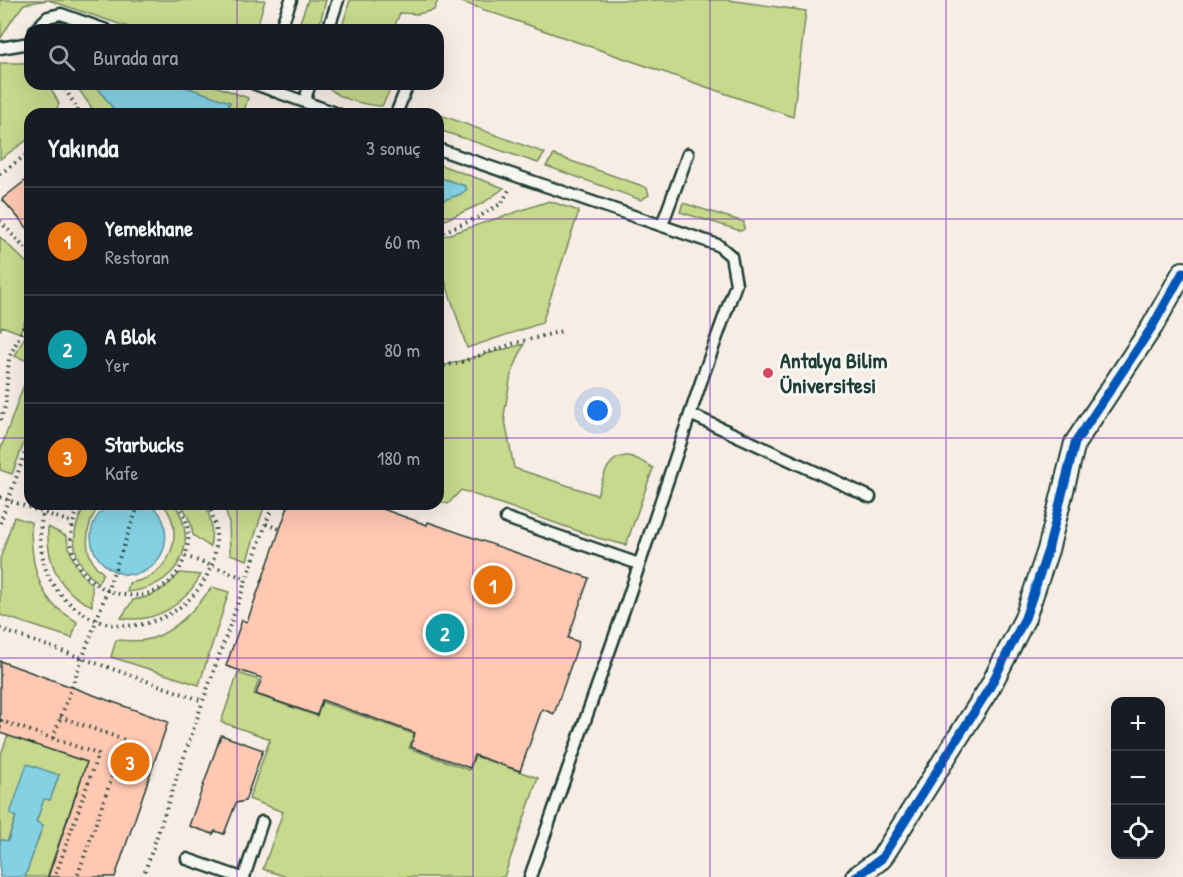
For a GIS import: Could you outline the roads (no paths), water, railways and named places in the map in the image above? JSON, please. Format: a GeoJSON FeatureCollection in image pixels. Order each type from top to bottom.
{"type":"FeatureCollection","features":[{"type":"Feature","properties":{"kind":"street"},"geometry":{"type":"LineString","coordinates":[[856,877],[881,859],[990,687],[1025,618],[1048,550],[1075,442],[1152,327],[1183,272]]}},
{"type":"Feature","properties":{"kind":"lane"},"geometry":{"type":"LineString","coordinates":[[282,24],[291,0]]}},
{"type":"Feature","properties":{"kind":"lane"},"geometry":{"type":"LineString","coordinates":[[330,24],[338,0]]}},
{"type":"Feature","properties":{"kind":"lane"},"geometry":{"type":"LineString","coordinates":[[41,24],[48,17],[61,14],[89,24]]}},
{"type":"Feature","properties":{"kind":"lane"},"geometry":{"type":"LineString","coordinates":[[0,48],[24,44]]}},
{"type":"Feature","properties":{"kind":"lane"},"geometry":{"type":"LineString","coordinates":[[272,90],[321,108]]}},
{"type":"Feature","properties":{"kind":"lane"},"geometry":{"type":"LineString","coordinates":[[304,102],[308,90]]}},
{"type":"Feature","properties":{"kind":"lane"},"geometry":{"type":"LineString","coordinates":[[398,108],[406,90]]}},
{"type":"Feature","properties":{"kind":"lane"},"geometry":{"type":"LineString","coordinates":[[444,151],[718,245],[731,256],[736,284],[530,877]]}},
{"type":"Feature","properties":{"kind":"lane"},"geometry":{"type":"LineString","coordinates":[[662,225],[688,154]]}},
{"type":"Feature","properties":{"kind":"lane"},"geometry":{"type":"LineString","coordinates":[[690,414],[870,497]]}},
{"type":"Feature","properties":{"kind":"lane"},"geometry":{"type":"LineString","coordinates":[[506,518],[639,564]]}},
{"type":"Feature","properties":{"kind":"lane"},"geometry":{"type":"LineString","coordinates":[[244,877],[262,822]]}},
{"type":"Feature","properties":{"kind":"lane"},"geometry":{"type":"LineString","coordinates":[[187,859],[239,877]]}},
{"type":"Feature","properties":{"kind":"water"},"geometry":{"type":"Polygon","coordinates":[[[99,90],[195,90],[230,102],[226,108],[113,108],[99,90]]]}},
{"type":"Feature","properties":{"kind":"water"},"geometry":{"type":"Polygon","coordinates":[[[444,179],[465,186],[467,189],[461,194],[444,200],[444,179]]]}},
{"type":"Feature","properties":{"kind":"water"},"geometry":{"type":"Polygon","coordinates":[[[104,510],[156,510],[164,525],[164,549],[148,569],[133,574],[118,572],[104,564],[95,552],[91,537],[95,520],[104,510]]]}},
{"type":"Feature","properties":{"kind":"water"},"geometry":{"type":"Polygon","coordinates":[[[27,764],[59,775],[50,800],[44,799],[36,822],[43,825],[25,877],[0,877],[0,844],[1,840],[8,841],[16,817],[10,814],[27,764]]]}},
{"type":"Feature","properties":{"kind":"place","name":"Antalya Bilim Üniversitesi"},"geometry":{"type":"Point","coordinates":[768,373]}},
{"type":"Feature","properties":{"kind":"place","name":"Yemekhane"},"geometry":{"type":"Point","coordinates":[493,585]}},
{"type":"Feature","properties":{"kind":"place","name":"A Blok"},"geometry":{"type":"Point","coordinates":[445,633]}},
{"type":"Feature","properties":{"kind":"place","name":"Starbucks"},"geometry":{"type":"Point","coordinates":[130,762]}}]}
